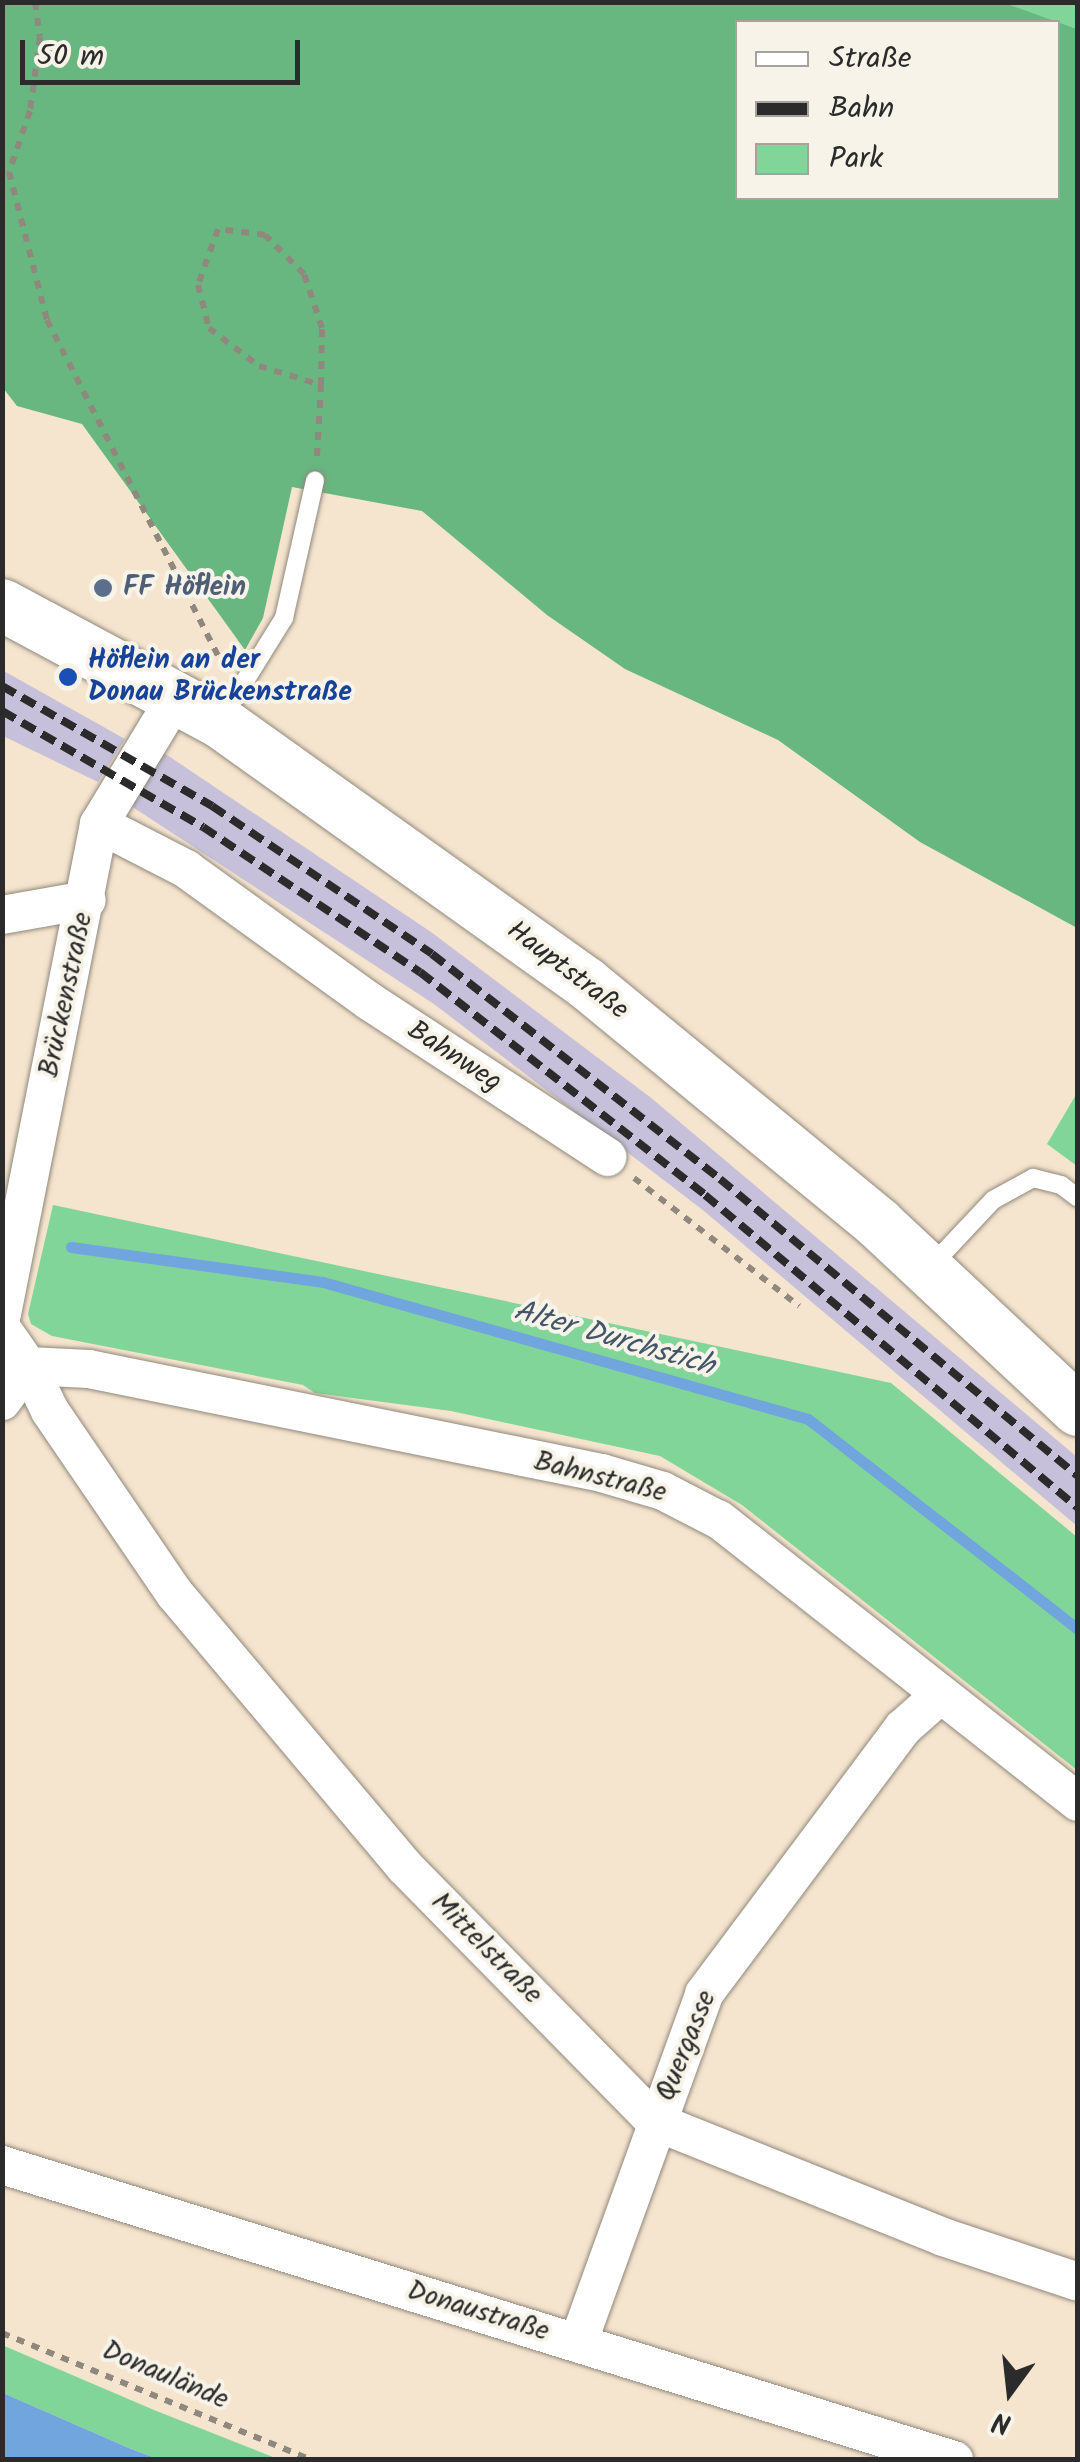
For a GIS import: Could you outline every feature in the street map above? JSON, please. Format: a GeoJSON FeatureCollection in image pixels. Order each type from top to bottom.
{"type":"FeatureCollection","features":[{"type":"Feature","properties":{"kind":"main road","name":"Hauptstraße"},"geometry":{"type":"LineString","coordinates":[[2,606],[198,708],[586,982],[927,1272],[1078,1410]]}},
{"type":"Feature","properties":{"kind":"street","name":"Brückenstraße"},"geometry":{"type":"LineString","coordinates":[[2,1314],[99,824],[198,708]]}},
{"type":"Feature","properties":{"kind":"street","name":"Bahnweg"},"geometry":{"type":"LineString","coordinates":[[99,824],[186,870],[370,1002],[607,1158]]}},
{"type":"Feature","properties":{"kind":"street"},"geometry":{"type":"LineString","coordinates":[[2,915],[87,900]]}},
{"type":"Feature","properties":{"kind":"street","name":"Mittelstraße"},"geometry":{"type":"LineString","coordinates":[[2,1329],[28,1366],[50,1411],[175,1594],[404,1867],[656,2122],[943,2238],[1078,2282]]}},
{"type":"Feature","properties":{"kind":"street"},"geometry":{"type":"LineString","coordinates":[[2,1401],[28,1366]]}},
{"type":"Feature","properties":{"kind":"street","name":"Bahnstraße"},"geometry":{"type":"LineString","coordinates":[[28,1366],[89,1369],[602,1473],[664,1491],[719,1520],[1078,1802]]}},
{"type":"Feature","properties":{"kind":"street","name":"Quergasse"},"geometry":{"type":"LineString","coordinates":[[578,2343],[704,1994],[903,1728],[940,1695]]}},
{"type":"Feature","properties":{"kind":"street","name":"Donaustraße"},"geometry":{"type":"LineString","coordinates":[[2,2165],[954,2460]]}},
{"type":"Feature","properties":{"kind":"lane"},"geometry":{"type":"LineString","coordinates":[[198,708],[284,618],[316,480]]}},
{"type":"Feature","properties":{"kind":"lane"},"geometry":{"type":"LineString","coordinates":[[927,1272],[993,1200],[1033,1178],[1061,1185],[1078,1198]]}},
{"type":"Feature","properties":{"kind":"path"},"geometry":{"type":"LineString","coordinates":[[35,2],[40,37],[30,111],[9,172],[47,320],[115,464],[228,674],[198,708]]}},
{"type":"Feature","properties":{"kind":"path"},"geometry":{"type":"LineString","coordinates":[[316,480],[320,385],[322,328],[304,274],[264,235],[218,229],[198,285],[209,328],[260,366],[320,385]]}},
{"type":"Feature","properties":{"kind":"path"},"geometry":{"type":"LineString","coordinates":[[607,1158],[798,1306]]}},
{"type":"Feature","properties":{"kind":"path","name":"Donaulände"},"geometry":{"type":"LineString","coordinates":[[2,2333],[310,2460]]}},
{"type":"Feature","properties":{"kind":"shaded area"},"geometry":{"type":"Polygon","coordinates":[[[2,670],[125,739],[98,782],[3,736],[2,670]]]}},
{"type":"Feature","properties":{"kind":"shaded area"},"geometry":{"type":"Polygon","coordinates":[[[164,753],[431,932],[650,1097],[1077,1457],[1077,1526],[704,1211],[434,1004],[131,806],[164,753]]]}},
{"type":"Feature","properties":{"kind":"green space"},"geometry":{"type":"Polygon","coordinates":[[[1001,2],[1051,20],[735,20],[735,200],[1060,200],[1060,23],[1077,29],[1077,928],[920,842],[778,740],[625,669],[547,615],[422,511],[292,487],[263,618],[245,650],[82,424],[17,406],[3,388],[3,3],[1001,2]]]}},
{"type":"Feature","properties":{"kind":"green space"},"geometry":{"type":"Polygon","coordinates":[[[1001,3],[1077,3],[1077,29],[1060,20],[1001,3]]]}},
{"type":"Feature","properties":{"kind":"green space"},"geometry":{"type":"Polygon","coordinates":[[[1078,1093],[1077,1166],[1047,1144],[1078,1093]]]}},
{"type":"Feature","properties":{"kind":"green space"},"geometry":{"type":"Polygon","coordinates":[[[53,1205],[891,1383],[1077,1537],[1077,1770],[742,1505],[660,1456],[451,1411],[315,1393],[303,1385],[52,1336],[31,1324],[28,1314],[53,1205]]]}},
{"type":"Feature","properties":{"kind":"green space"},"geometry":{"type":"Polygon","coordinates":[[[2,2345],[278,2459],[158,2459],[131,2449],[3,2393],[2,2345]]]}},
{"type":"Feature","properties":{"kind":"water"},"geometry":{"type":"Polygon","coordinates":[[[3,2393],[131,2449],[158,2459],[3,2459],[3,2393]]]}},
{"type":"Feature","properties":{"kind":"waterway","name":"Alter Durchstich"},"geometry":{"type":"LineString","coordinates":[[71,1247],[323,1282],[808,1419],[1078,1629]]}},
{"type":"Feature","properties":{"kind":"railway"},"geometry":{"type":"LineString","coordinates":[[2,686],[212,806],[432,954],[720,1179],[1078,1476]]}},
{"type":"Feature","properties":{"kind":"railway"},"geometry":{"type":"LineString","coordinates":[[2,711],[203,827],[420,972],[705,1195],[1078,1508]]}},
{"type":"Feature","properties":{"kind":"place","name":"FF Höflein"},"geometry":{"type":"Point","coordinates":[103,588]}},
{"type":"Feature","properties":{"kind":"place","name":"Höflein an der Donau Brückenstraße"},"geometry":{"type":"Point","coordinates":[68,677]}}]}
